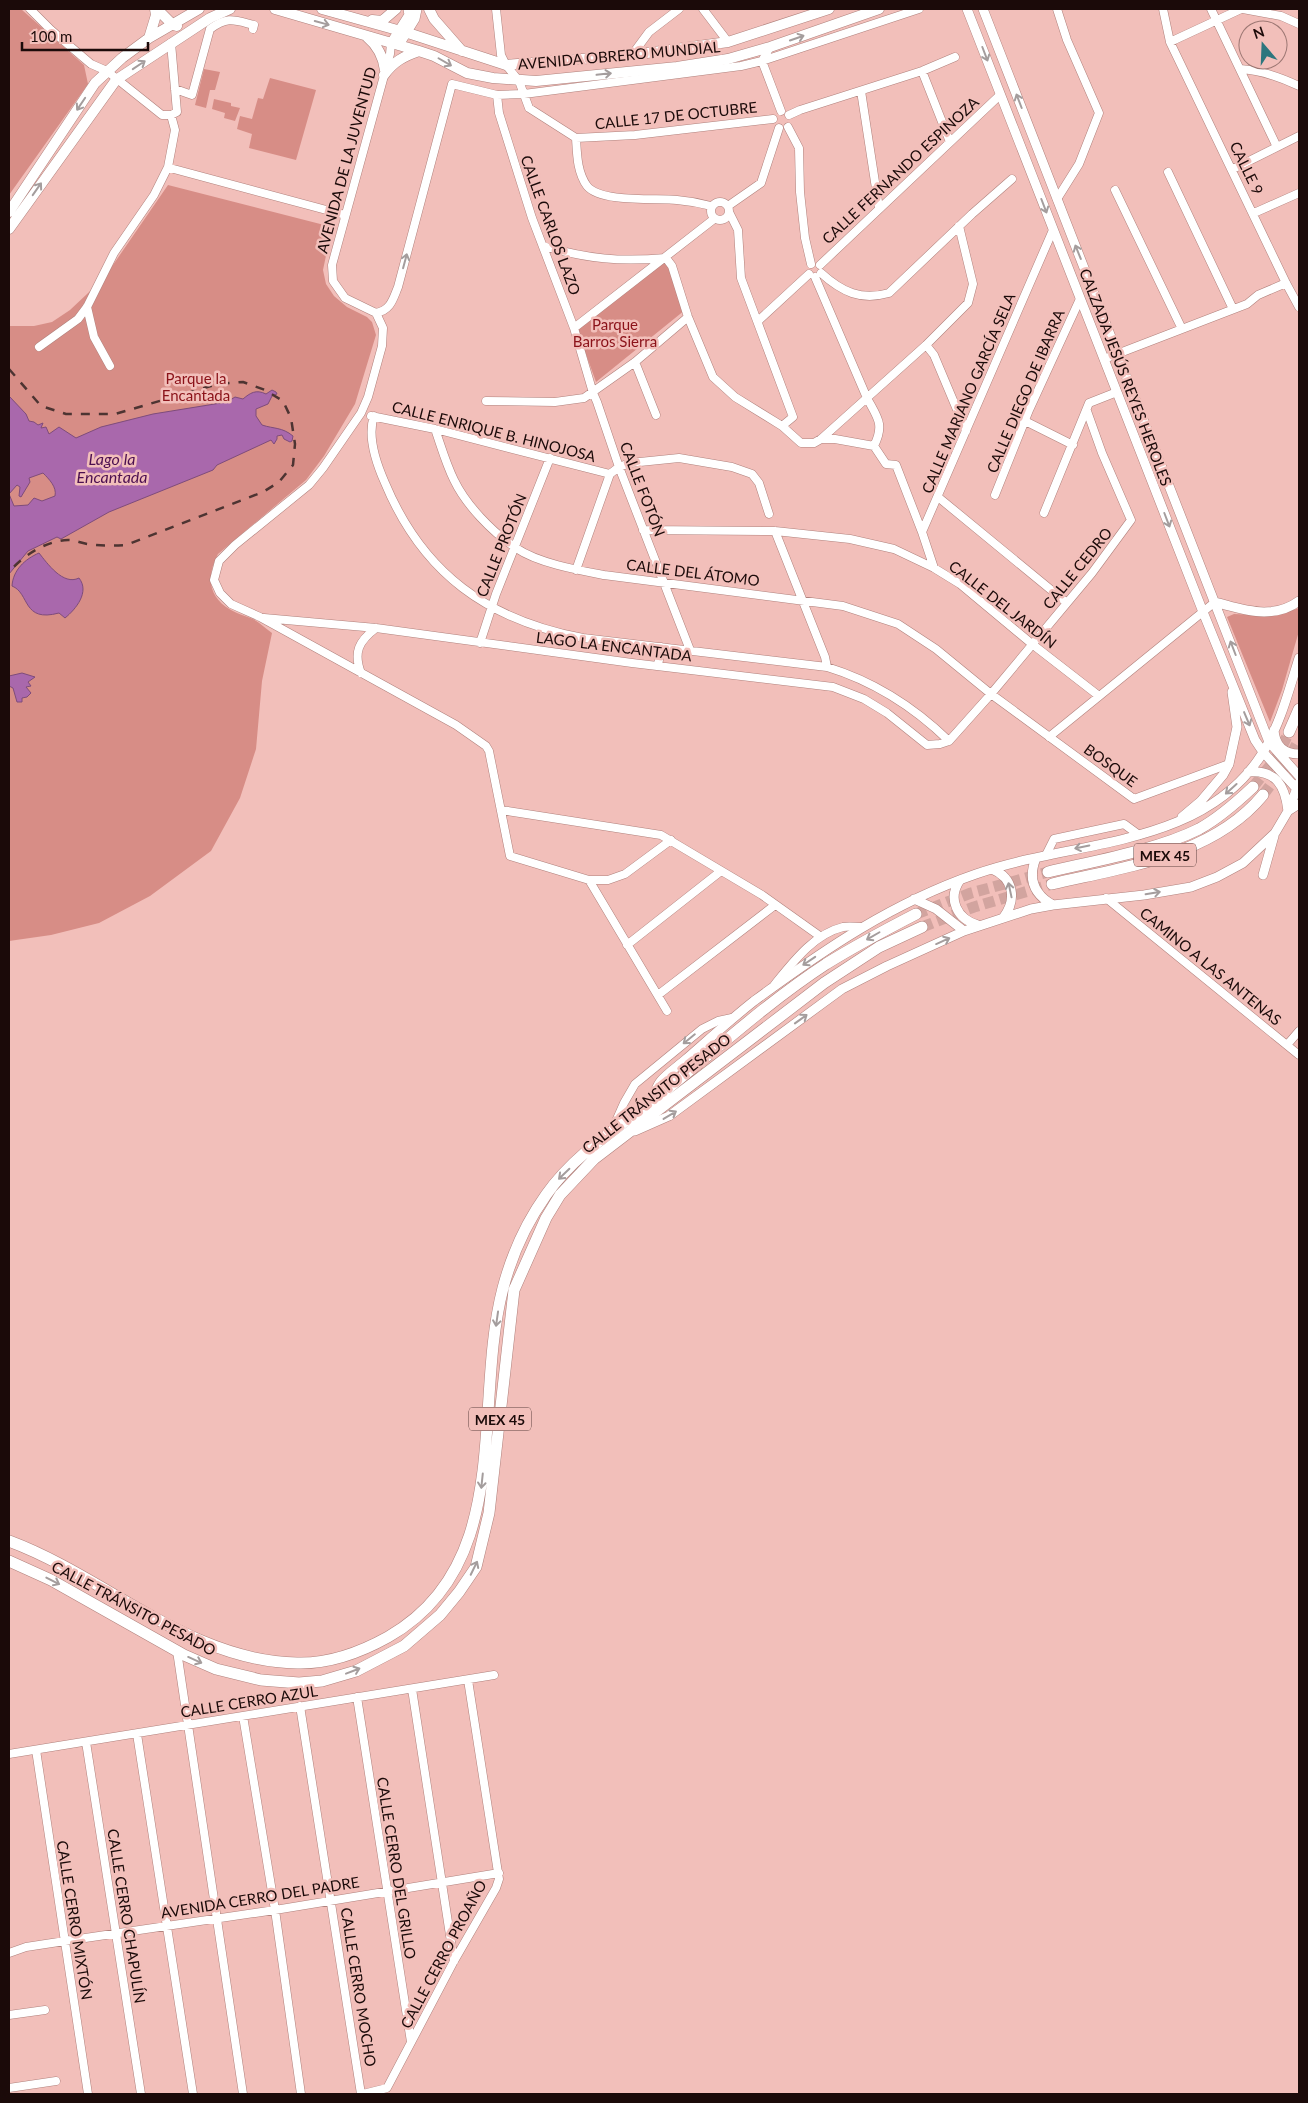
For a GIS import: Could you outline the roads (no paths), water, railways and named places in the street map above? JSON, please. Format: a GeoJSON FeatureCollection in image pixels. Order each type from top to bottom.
{"type":"FeatureCollection","features":[{"type":"Feature","properties":{"kind":"main road"},"geometry":{"type":"LineString","coordinates":[[149,38],[156,9]]}},
{"type":"Feature","properties":{"kind":"main road"},"geometry":{"type":"LineString","coordinates":[[156,9],[172,24],[190,31]]}},
{"type":"Feature","properties":{"kind":"main road"},"geometry":{"type":"LineString","coordinates":[[9,212],[95,83],[106,71],[149,38],[199,9]]}},
{"type":"Feature","properties":{"kind":"main road"},"geometry":{"type":"LineString","coordinates":[[9,229],[116,80],[210,18],[230,9]]}},
{"type":"Feature","properties":{"kind":"main road","name":"AVENIDA OBRERO MUNDIAL"},"geometry":{"type":"LineString","coordinates":[[275,9],[419,51],[467,72],[518,81],[536,81],[677,67],[728,59],[770,47],[879,9]]}},
{"type":"Feature","properties":{"kind":"main road","name":"AVENIDA OBRERO MUNDIAL"},"geometry":{"type":"LineString","coordinates":[[322,9],[403,32],[506,65],[632,55],[728,42],[829,9]]}},
{"type":"Feature","properties":{"kind":"main road"},"geometry":{"type":"LineString","coordinates":[[356,18],[382,21],[396,9]]}},
{"type":"Feature","properties":{"kind":"main road"},"geometry":{"type":"LineString","coordinates":[[429,9],[445,32],[462,51]]}},
{"type":"Feature","properties":{"kind":"main road"},"geometry":{"type":"LineString","coordinates":[[364,34],[379,49],[383,58],[384,73]]}},
{"type":"Feature","properties":{"kind":"main road"},"geometry":{"type":"LineString","coordinates":[[384,73],[400,58],[419,51]]}},
{"type":"Feature","properties":{"kind":"main road"},"geometry":{"type":"LineString","coordinates":[[1289,732],[1299,709]]}},
{"type":"Feature","properties":{"kind":"main road","name":"MEX 45"},"geometry":{"type":"LineString","coordinates":[[1048,872],[1167,842],[1198,829],[1258,791],[1236,820],[1209,838],[1149,860],[1052,884]]}},
{"type":"Feature","properties":{"kind":"main road","name":"CALLE TRÁNSITO PESADO"},"geometry":{"type":"LineString","coordinates":[[9,1541],[75,1572],[191,1636],[245,1656],[287,1663],[319,1661],[364,1649],[395,1633],[429,1605],[445,1586],[454,1571],[471,1532],[480,1500],[497,1318],[502,1289],[514,1252],[530,1219],[547,1192],[560,1177],[612,1130],[652,1101],[736,1032],[824,966],[874,935],[916,914]]}},
{"type":"Feature","properties":{"kind":"main road","name":"CALLE TRÁNSITO PESADO"},"geometry":{"type":"LineString","coordinates":[[9,1561],[51,1580],[177,1650],[216,1669],[261,1680],[299,1683],[322,1682],[356,1671],[404,1646],[440,1615],[476,1567],[490,1513],[514,1290],[546,1218],[560,1195],[594,1159],[824,983],[879,947],[922,927]]}},
{"type":"Feature","properties":{"kind":"street"},"geometry":{"type":"LineString","coordinates":[[30,9],[51,30],[91,64],[106,71],[162,115],[171,115],[177,112],[170,43]]}},
{"type":"Feature","properties":{"kind":"street"},"geometry":{"type":"LineString","coordinates":[[403,32],[409,15],[408,9]]}},
{"type":"Feature","properties":{"kind":"street"},"geometry":{"type":"LineString","coordinates":[[395,44],[417,9]]}},
{"type":"Feature","properties":{"kind":"street"},"geometry":{"type":"LineString","coordinates":[[496,9],[501,54],[506,65]]}},
{"type":"Feature","properties":{"kind":"street"},"geometry":{"type":"LineString","coordinates":[[632,55],[649,32],[679,9]]}},
{"type":"Feature","properties":{"kind":"street"},"geometry":{"type":"LineString","coordinates":[[671,840],[625,874],[608,880],[589,880],[510,856],[489,751],[486,746],[456,725],[260,617],[231,604],[220,593],[214,580],[219,561],[231,548],[308,485],[323,468],[361,413],[368,396],[382,346],[383,328],[376,313],[383,312],[390,307],[398,287],[452,84],[497,94],[524,94],[719,69],[762,61],[919,9]]}},
{"type":"Feature","properties":{"kind":"street","name":"CALZADA JESÚS REYES HEROLES"},"geometry":{"type":"LineString","coordinates":[[967,9],[1229,677],[1263,752],[1298,788]]}},
{"type":"Feature","properties":{"kind":"street","name":"CALZADA JESÚS REYES HEROLES"},"geometry":{"type":"LineString","coordinates":[[983,9],[1269,742]]}},
{"type":"Feature","properties":{"kind":"street"},"geometry":{"type":"LineString","coordinates":[[1057,9],[1099,113],[1079,164],[1057,199]]}},
{"type":"Feature","properties":{"kind":"street","name":"CALLE 9"},"geometry":{"type":"LineString","coordinates":[[1163,9],[1170,42],[1299,307]]}},
{"type":"Feature","properties":{"kind":"street"},"geometry":{"type":"LineString","coordinates":[[1211,9],[1238,65]]}},
{"type":"Feature","properties":{"kind":"street"},"geometry":{"type":"LineString","coordinates":[[1170,42],[1242,9],[1282,16],[1299,24]]}},
{"type":"Feature","properties":{"kind":"street"},"geometry":{"type":"LineString","coordinates":[[707,10],[728,42]]}},
{"type":"Feature","properties":{"kind":"street"},"geometry":{"type":"LineString","coordinates":[[175,89],[192,95],[210,29],[222,21],[230,19],[254,25],[253,29]]}},
{"type":"Feature","properties":{"kind":"street","name":"AVENIDA DE LA JUVENTUD"},"geometry":{"type":"LineString","coordinates":[[376,313],[345,298],[333,281],[332,265],[384,73],[395,44]]}},
{"type":"Feature","properties":{"kind":"street"},"geometry":{"type":"LineString","coordinates":[[762,61],[770,47]]}},
{"type":"Feature","properties":{"kind":"street"},"geometry":{"type":"LineString","coordinates":[[789,115],[922,71],[955,57]]}},
{"type":"Feature","properties":{"kind":"street"},"geometry":{"type":"LineString","coordinates":[[762,61],[781,111],[789,115],[791,122],[788,127]]}},
{"type":"Feature","properties":{"kind":"street","name":"CALLE 17 DE OCTUBRE"},"geometry":{"type":"LineString","coordinates":[[506,65],[518,81],[529,108],[576,138],[635,135],[773,119]]}},
{"type":"Feature","properties":{"kind":"street"},"geometry":{"type":"LineString","coordinates":[[1240,70],[1278,147]]}},
{"type":"Feature","properties":{"kind":"street"},"geometry":{"type":"LineString","coordinates":[[1258,70],[1299,86]]}},
{"type":"Feature","properties":{"kind":"street"},"geometry":{"type":"LineString","coordinates":[[922,71],[950,142]]}},
{"type":"Feature","properties":{"kind":"street"},"geometry":{"type":"LineString","coordinates":[[861,90],[878,208]]}},
{"type":"Feature","properties":{"kind":"street","name":"CALLE CARLOS LAZO"},"geometry":{"type":"LineString","coordinates":[[497,94],[499,113],[532,218],[574,328],[593,393]]}},
{"type":"Feature","properties":{"kind":"street","name":"CALLE FERNANDO ESPINOZA"},"geometry":{"type":"LineString","coordinates":[[820,265],[878,208],[1000,95]]}},
{"type":"Feature","properties":{"kind":"street"},"geometry":{"type":"LineString","coordinates":[[781,111],[776,113],[773,119],[774,124],[779,128],[788,127]]}},
{"type":"Feature","properties":{"kind":"street"},"geometry":{"type":"LineString","coordinates":[[39,347],[78,319],[87,307],[114,253],[154,195],[168,167],[175,130],[171,115]]}},
{"type":"Feature","properties":{"kind":"street"},"geometry":{"type":"LineString","coordinates":[[788,127],[799,148],[800,192],[805,238],[811,264],[808,268],[815,275],[836,287],[860,295],[889,293],[959,226],[1012,179]]}},
{"type":"Feature","properties":{"kind":"street"},"geometry":{"type":"LineString","coordinates":[[574,328],[714,219],[724,220],[728,209],[761,183],[779,128]]}},
{"type":"Feature","properties":{"kind":"street"},"geometry":{"type":"LineString","coordinates":[[1233,169],[1299,136]]}},
{"type":"Feature","properties":{"kind":"street"},"geometry":{"type":"LineString","coordinates":[[576,138],[580,172],[592,191],[624,198],[679,200],[711,206],[719,202],[728,209],[738,230],[741,278],[793,417],[782,426]]}},
{"type":"Feature","properties":{"kind":"street"},"geometry":{"type":"LineString","coordinates":[[170,168],[345,215]]}},
{"type":"Feature","properties":{"kind":"street"},"geometry":{"type":"LineString","coordinates":[[1168,172],[1233,309]]}},
{"type":"Feature","properties":{"kind":"street"},"geometry":{"type":"LineString","coordinates":[[1115,190],[1182,329]]}},
{"type":"Feature","properties":{"kind":"street"},"geometry":{"type":"LineString","coordinates":[[1254,213],[1299,193]]}},
{"type":"Feature","properties":{"kind":"street"},"geometry":{"type":"LineString","coordinates":[[711,206],[711,215],[714,219]]}},
{"type":"Feature","properties":{"kind":"street"},"geometry":{"type":"LineString","coordinates":[[821,440],[968,303],[973,284],[959,226]]}},
{"type":"Feature","properties":{"kind":"street","name":"CALLE MARIANO GARCÍA SELA"},"geometry":{"type":"LineString","coordinates":[[922,532],[1053,230]]}},
{"type":"Feature","properties":{"kind":"street"},"geometry":{"type":"LineString","coordinates":[[543,246],[602,260],[632,261],[666,258]]}},
{"type":"Feature","properties":{"kind":"street"},"geometry":{"type":"LineString","coordinates":[[666,258],[672,266],[688,317],[712,377],[735,397],[782,426],[801,443],[814,443],[821,440],[835,439],[874,446],[886,464],[896,465],[934,568]]}},
{"type":"Feature","properties":{"kind":"street"},"geometry":{"type":"LineString","coordinates":[[758,321],[815,275],[820,265],[811,264]]}},
{"type":"Feature","properties":{"kind":"street"},"geometry":{"type":"LineString","coordinates":[[815,275],[867,398],[877,417],[881,433],[874,446]]}},
{"type":"Feature","properties":{"kind":"street"},"geometry":{"type":"LineString","coordinates":[[1104,359],[1247,304],[1258,295],[1286,283]]}},
{"type":"Feature","properties":{"kind":"street","name":"CALLE DIEGO DE IBARRA"},"geometry":{"type":"LineString","coordinates":[[995,495],[1025,421],[1080,299]]}},
{"type":"Feature","properties":{"kind":"street"},"geometry":{"type":"LineString","coordinates":[[87,307],[94,337],[110,366]]}},
{"type":"Feature","properties":{"kind":"street"},"geometry":{"type":"LineString","coordinates":[[486,401],[555,402],[584,398],[634,362],[688,317]]}},
{"type":"Feature","properties":{"kind":"street"},"geometry":{"type":"LineString","coordinates":[[926,344],[934,355],[966,431]]}},
{"type":"Feature","properties":{"kind":"street"},"geometry":{"type":"LineString","coordinates":[[634,362],[656,415]]}},
{"type":"Feature","properties":{"kind":"street"},"geometry":{"type":"LineString","coordinates":[[1044,513],[1090,403],[1117,392]]}},
{"type":"Feature","properties":{"kind":"street","name":"CALLE FOTÓN"},"geometry":{"type":"LineString","coordinates":[[593,393],[618,467],[665,582],[690,650]]}},
{"type":"Feature","properties":{"kind":"street","name":"CALLE CEDRO"},"geometry":{"type":"LineString","coordinates":[[949,741],[991,694],[1107,555],[1132,520],[1102,453],[1087,411]]}},
{"type":"Feature","properties":{"kind":"street","name":"CALLE ENRIQUE B. HINOJOSA"},"geometry":{"type":"LineString","coordinates":[[361,413],[435,429],[610,474],[618,467]]}},
{"type":"Feature","properties":{"kind":"street"},"geometry":{"type":"LineString","coordinates":[[374,416],[372,435],[377,459],[386,487],[401,517],[421,547],[436,565],[469,593],[491,607],[514,619],[546,630],[583,638],[827,667],[854,676],[880,688],[915,711],[949,741]]}},
{"type":"Feature","properties":{"kind":"street"},"geometry":{"type":"LineString","coordinates":[[1025,421],[1073,445]]}},
{"type":"Feature","properties":{"kind":"street","name":"CALLE DEL ÁTOMO"},"geometry":{"type":"LineString","coordinates":[[435,429],[446,462],[460,491],[482,518],[516,548],[576,570],[844,606],[898,624],[936,649],[991,694]]}},
{"type":"Feature","properties":{"kind":"street","name":"CALLE PROTÓN"},"geometry":{"type":"LineString","coordinates":[[480,643],[491,607],[516,548],[550,458]]}},
{"type":"Feature","properties":{"kind":"street"},"geometry":{"type":"LineString","coordinates":[[618,467],[630,463],[679,458],[732,467],[752,474],[759,483],[769,514]]}},
{"type":"Feature","properties":{"kind":"street"},"geometry":{"type":"LineString","coordinates":[[576,570],[610,474]]}},
{"type":"Feature","properties":{"kind":"street"},"geometry":{"type":"LineString","coordinates":[[938,497],[1067,603]]}},
{"type":"Feature","properties":{"kind":"street","name":"CALLE DEL JARDÍN"},"geometry":{"type":"LineString","coordinates":[[643,530],[775,531],[850,539],[894,549],[934,568],[960,584],[1032,644],[1099,696]]}},
{"type":"Feature","properties":{"kind":"street"},"geometry":{"type":"LineString","coordinates":[[775,531],[827,667]]}},
{"type":"Feature","properties":{"kind":"street"},"geometry":{"type":"LineString","coordinates":[[1050,737],[1215,602],[1264,613],[1281,610],[1299,601]]}},
{"type":"Feature","properties":{"kind":"street","name":"LAGO LA ENCANTADA"},"geometry":{"type":"LineString","coordinates":[[260,617],[376,628],[658,666],[833,687],[864,699],[887,713],[927,745],[949,741]]}},
{"type":"Feature","properties":{"kind":"street"},"geometry":{"type":"LineString","coordinates":[[361,673],[356,658],[358,648],[366,636],[376,628]]}},
{"type":"Feature","properties":{"kind":"street"},"geometry":{"type":"LineString","coordinates":[[658,666],[661,647]]}},
{"type":"Feature","properties":{"kind":"street"},"geometry":{"type":"LineString","coordinates":[[652,1101],[660,1083],[732,1018],[805,964],[862,927],[914,899],[960,879],[992,869],[1170,826],[1207,808],[1248,772],[1263,752],[1274,730],[1299,658]]}},
{"type":"Feature","properties":{"kind":"street"},"geometry":{"type":"LineString","coordinates":[[1170,826],[1201,801],[1223,775],[1229,764],[1237,727],[1229,677]]}},
{"type":"Feature","properties":{"kind":"street","name":"BOSQUE"},"geometry":{"type":"LineString","coordinates":[[991,694],[1134,798],[1229,764]]}},
{"type":"Feature","properties":{"kind":"street"},"geometry":{"type":"LineString","coordinates":[[1274,730],[1278,745],[1284,750],[1299,754]]}},
{"type":"Feature","properties":{"kind":"street"},"geometry":{"type":"LineString","coordinates":[[1269,742],[1299,776]]}},
{"type":"Feature","properties":{"kind":"street"},"geometry":{"type":"LineString","coordinates":[[1248,772],[1269,774],[1278,780],[1284,789],[1288,811]]}},
{"type":"Feature","properties":{"kind":"street"},"geometry":{"type":"LineString","coordinates":[[1263,875],[1275,833],[1288,811],[1298,788]]}},
{"type":"Feature","properties":{"kind":"street"},"geometry":{"type":"LineString","coordinates":[[1288,811],[1299,804]]}},
{"type":"Feature","properties":{"kind":"street"},"geometry":{"type":"LineString","coordinates":[[501,810],[661,835],[775,905],[821,937]]}},
{"type":"Feature","properties":{"kind":"street"},"geometry":{"type":"LineString","coordinates":[[1046,855],[1054,839],[1124,824],[1138,835]]}},
{"type":"Feature","properties":{"kind":"street"},"geometry":{"type":"LineString","coordinates":[[626,1135],[670,1116],[842,989],[887,966],[978,925],[1053,905],[1144,895],[1191,887],[1218,877],[1244,863],[1275,833]]}},
{"type":"Feature","properties":{"kind":"street"},"geometry":{"type":"LineString","coordinates":[[1036,858],[1032,868],[1034,885],[1043,899],[1053,905]]}},
{"type":"Feature","properties":{"kind":"street"},"geometry":{"type":"LineString","coordinates":[[992,869],[1006,878],[1012,894],[1012,903],[1003,918]]}},
{"type":"Feature","properties":{"kind":"street"},"geometry":{"type":"LineString","coordinates":[[627,945],[721,871]]}},
{"type":"Feature","properties":{"kind":"street"},"geometry":{"type":"LineString","coordinates":[[960,879],[955,886],[954,903],[963,918],[978,925]]}},
{"type":"Feature","properties":{"kind":"street"},"geometry":{"type":"LineString","coordinates":[[589,880],[667,1011]]}},
{"type":"Feature","properties":{"kind":"street","name":"CAMINO A LAS ANTENAS"},"geometry":{"type":"LineString","coordinates":[[1106,898],[1299,1055]]}},
{"type":"Feature","properties":{"kind":"street"},"geometry":{"type":"LineString","coordinates":[[914,899],[936,909],[964,931]]}},
{"type":"Feature","properties":{"kind":"street"},"geometry":{"type":"LineString","coordinates":[[658,995],[775,905]]}},
{"type":"Feature","properties":{"kind":"street"},"geometry":{"type":"LineString","coordinates":[[769,991],[795,960],[821,937],[845,927],[862,927]]}},
{"type":"Feature","properties":{"kind":"street"},"geometry":{"type":"LineString","coordinates":[[612,1130],[635,1084],[702,1029],[718,1021],[732,1018]]}},
{"type":"Feature","properties":{"kind":"street"},"geometry":{"type":"LineString","coordinates":[[1287,1045],[1299,1031]]}},
{"type":"Feature","properties":{"kind":"street"},"geometry":{"type":"LineString","coordinates":[[177,1650],[243,2094]]}},
{"type":"Feature","properties":{"kind":"street","name":"CALLE CERRO AZUL"},"geometry":{"type":"LineString","coordinates":[[9,1754],[494,1675]]}},
{"type":"Feature","properties":{"kind":"street","name":"CALLE CERRO PROAÑO"},"geometry":{"type":"LineString","coordinates":[[362,2094],[387,2088],[454,1961],[496,1888],[499,1873],[468,1680]]}},
{"type":"Feature","properties":{"kind":"street"},"geometry":{"type":"LineString","coordinates":[[412,1689],[454,1961]]}},
{"type":"Feature","properties":{"kind":"street","name":"CALLE CERRO DEL GRILLO"},"geometry":{"type":"LineString","coordinates":[[357,1697],[411,2042]]}},
{"type":"Feature","properties":{"kind":"street","name":"CALLE CERRO MOCHO"},"geometry":{"type":"LineString","coordinates":[[300,1706],[362,2094]]}},
{"type":"Feature","properties":{"kind":"street"},"geometry":{"type":"LineString","coordinates":[[243,1716],[301,2094]]}},
{"type":"Feature","properties":{"kind":"street"},"geometry":{"type":"LineString","coordinates":[[136,1734],[193,2094]]}},
{"type":"Feature","properties":{"kind":"street","name":"CALLE CERRO CHAPULÍN"},"geometry":{"type":"LineString","coordinates":[[86,1742],[141,2094]]}},
{"type":"Feature","properties":{"kind":"street","name":"CALLE CERRO MIXTÓN"},"geometry":{"type":"LineString","coordinates":[[36,1750],[88,2094]]}},
{"type":"Feature","properties":{"kind":"street","name":"AVENIDA CERRO DEL PADRE"},"geometry":{"type":"LineString","coordinates":[[26,1947],[274,1910],[499,1873]]}},
{"type":"Feature","properties":{"kind":"street"},"geometry":{"type":"LineString","coordinates":[[9,1948],[26,1947]]}},
{"type":"Feature","properties":{"kind":"street"},"geometry":{"type":"LineString","coordinates":[[9,1953],[26,1947]]}},
{"type":"Feature","properties":{"kind":"street"},"geometry":{"type":"LineString","coordinates":[[9,2015],[45,2010]]}},
{"type":"Feature","properties":{"kind":"street"},"geometry":{"type":"LineString","coordinates":[[9,2088],[56,2081]]}},
{"type":"Feature","properties":{"kind":"water","name":"Lago la Encantada"},"geometry":{"type":"Polygon","coordinates":[[[272,390],[277,394],[272,396],[268,404],[256,409],[256,416],[262,425],[289,433],[293,436],[292,441],[284,439],[282,435],[277,436],[274,444],[271,440],[217,465],[213,470],[109,512],[61,539],[57,537],[28,551],[9,574],[9,494],[9,396],[26,414],[29,421],[38,425],[43,423],[41,428],[46,427],[49,434],[59,427],[76,438],[101,427],[153,414],[227,402],[235,397],[243,399],[256,392],[266,394],[272,390]],[[43,473],[29,478],[30,482],[21,497],[19,496],[20,487],[17,485],[9,494],[14,506],[28,505],[34,498],[42,501],[55,496],[54,486],[43,473]]]}},
{"type":"Feature","properties":{"kind":"water"},"geometry":{"type":"Polygon","coordinates":[[[39,553],[61,576],[73,580],[79,578],[82,583],[83,589],[80,600],[65,618],[59,613],[47,615],[33,611],[18,590],[12,586],[17,570],[29,558],[39,553]]]}},
{"type":"Feature","properties":{"kind":"water"},"geometry":{"type":"Polygon","coordinates":[[[22,673],[35,677],[28,682],[31,686],[26,687],[31,693],[27,697],[22,698],[22,702],[17,702],[13,688],[9,686],[9,676],[22,673]]]}},
{"type":"Feature","properties":{"kind":"tunnel"},"geometry":{"type":"LineString","coordinates":[[1253,787],[1277,757],[1289,732]]}},
{"type":"Feature","properties":{"kind":"tunnel"},"geometry":{"type":"LineString","coordinates":[[1263,795],[1284,767],[1299,740]]}},
{"type":"Feature","properties":{"kind":"tunnel"},"geometry":{"type":"LineString","coordinates":[[916,914],[971,893],[1048,872]]}},
{"type":"Feature","properties":{"kind":"tunnel"},"geometry":{"type":"LineString","coordinates":[[922,927],[974,907],[1052,884]]}},
{"type":"Feature","properties":{"kind":"railway"},"geometry":{"type":"LineString","coordinates":[[9,369],[41,406],[66,414],[115,414],[218,384],[243,382],[265,390],[283,401],[291,418],[295,444],[293,465],[279,482],[263,492],[126,545],[97,545],[73,540],[51,543],[28,555],[9,572]]}},
{"type":"Feature","properties":{"kind":"park label","name":"Parque Barros Sierra"},"geometry":{"type":"Point","coordinates":[615,332]}},
{"type":"Feature","properties":{"kind":"park label","name":"Parque la Encantada"},"geometry":{"type":"Point","coordinates":[196,386]}}]}
